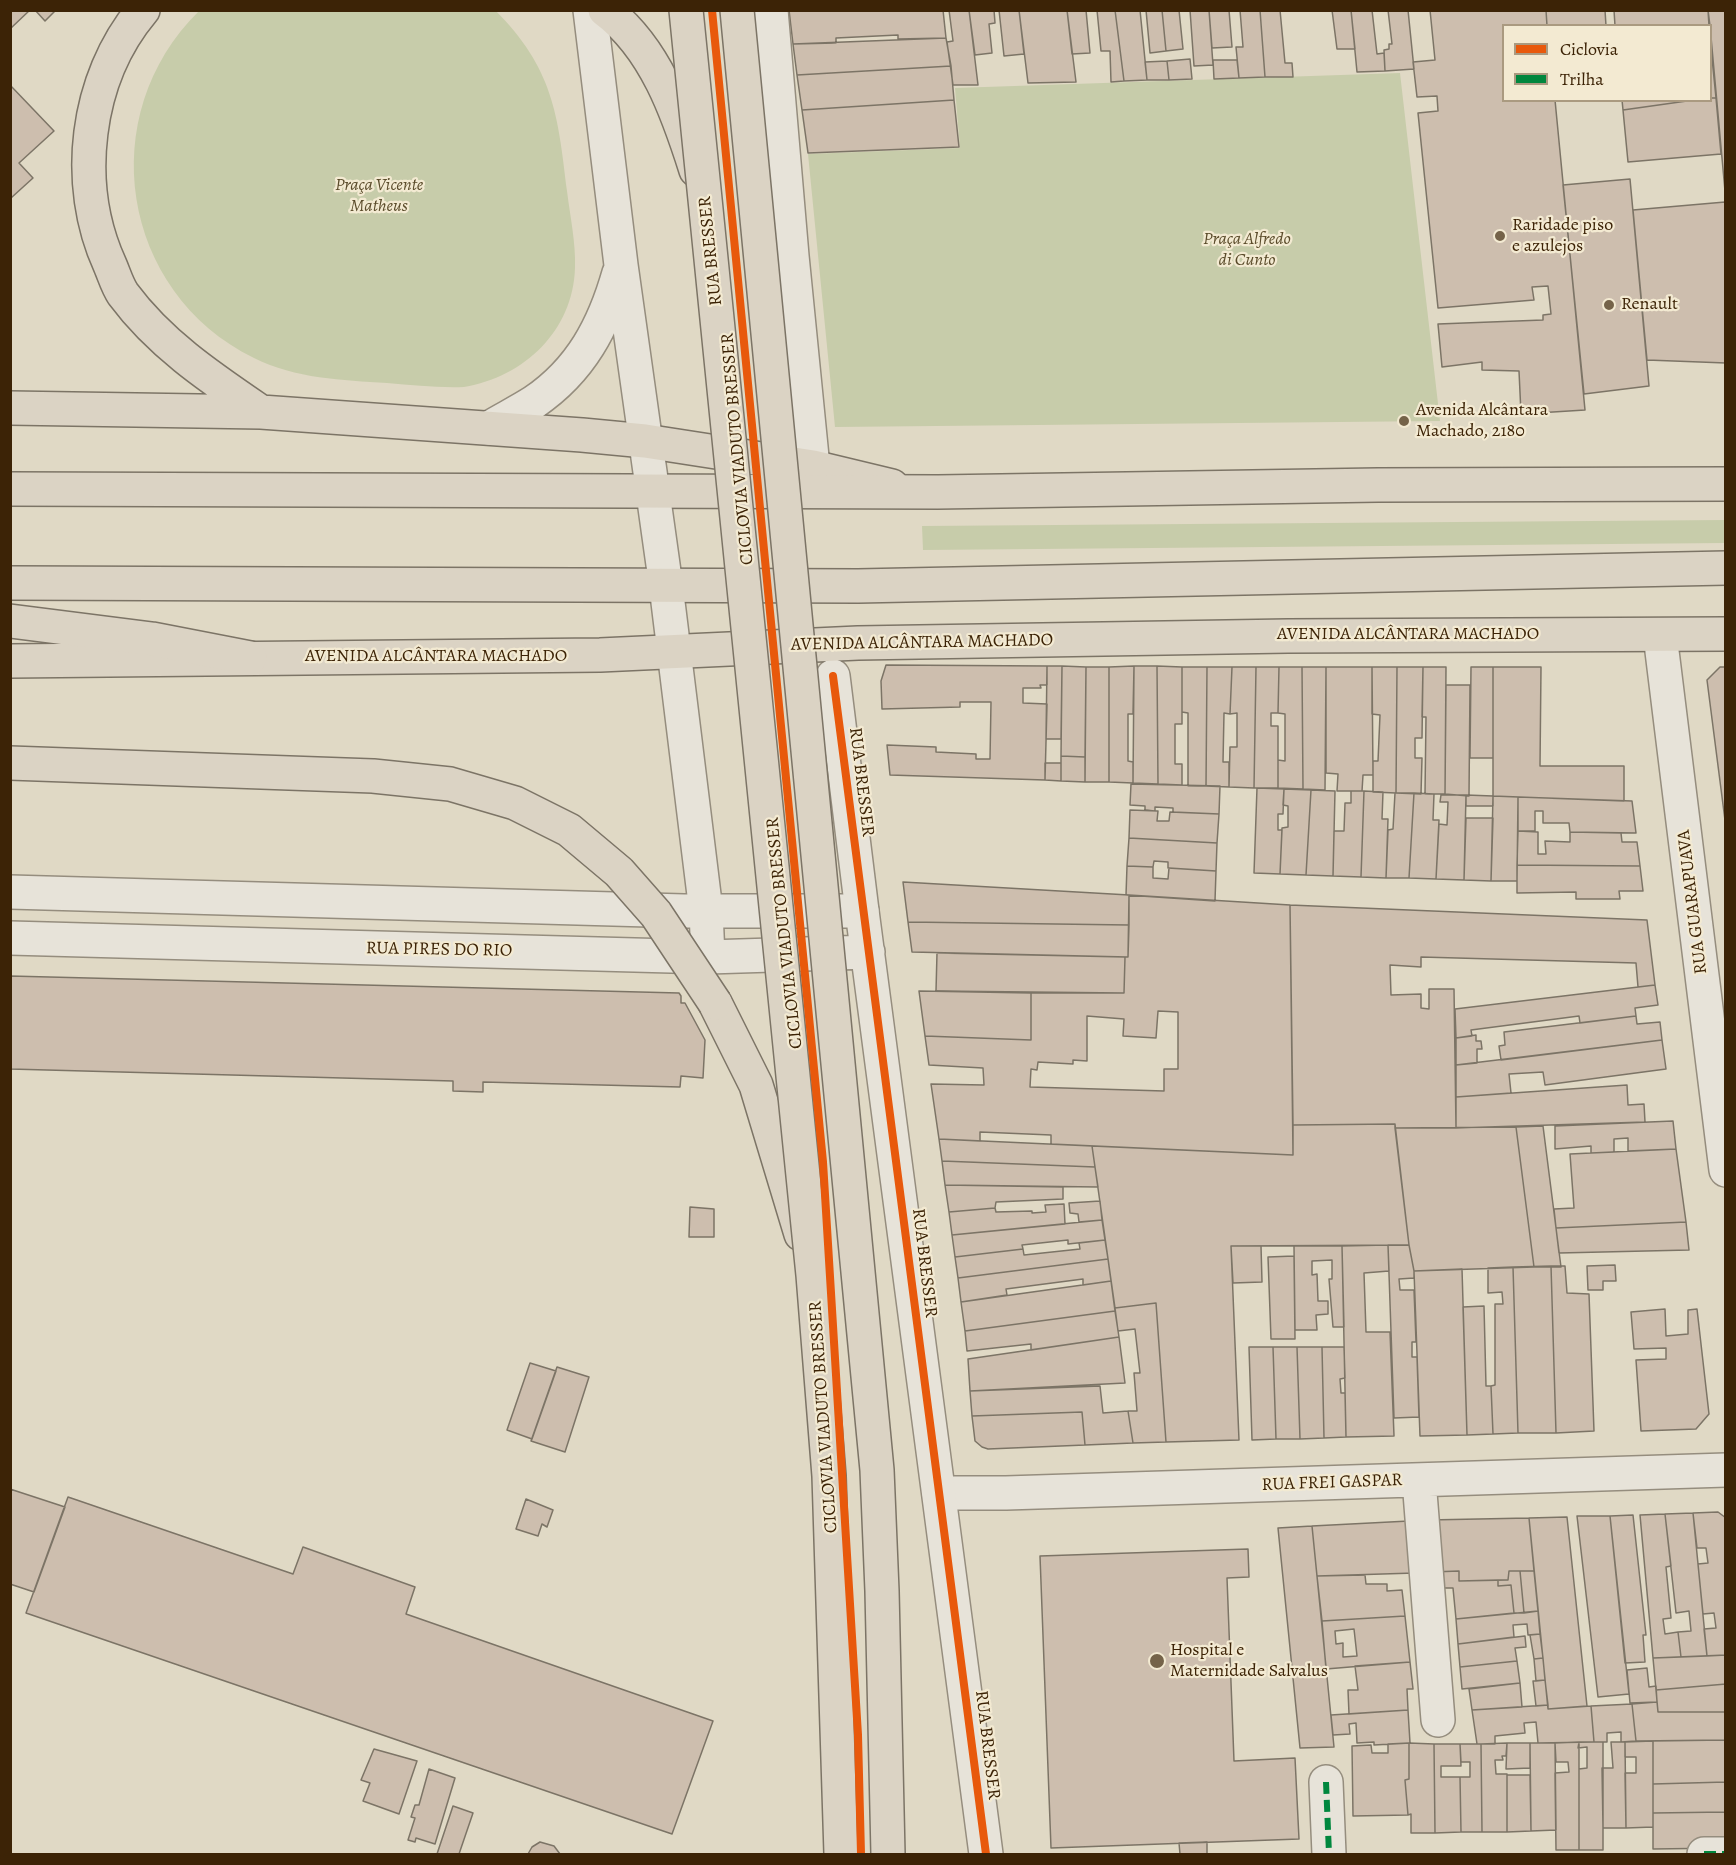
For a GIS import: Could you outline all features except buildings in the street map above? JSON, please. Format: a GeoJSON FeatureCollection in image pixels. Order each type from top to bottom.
{"type":"FeatureCollection","features":[{"type":"Feature","properties":{"kind":"main road"},"geometry":{"type":"LineString","coordinates":[[143,10],[111,60],[96,105],[89,150],[90,196],[101,245],[122,292],[160,334],[198,369],[261,412]]}},
{"type":"Feature","properties":{"kind":"main road"},"geometry":{"type":"LineString","coordinates":[[605,10],[632,34],[657,72],[688,148],[706,205]]}},
{"type":"Feature","properties":{"kind":"main road","name":"RUA BRESSER"},"geometry":{"type":"LineString","coordinates":[[686,10],[813,1275],[829,1476],[841,1854]]}},
{"type":"Feature","properties":{"kind":"main road"},"geometry":{"type":"LineString","coordinates":[[737,10],[877,1470],[888,1854]]}},
{"type":"Feature","properties":{"kind":"main road"},"geometry":{"type":"LineString","coordinates":[[10,408],[261,412],[645,441],[813,467],[914,492]]}},
{"type":"Feature","properties":{"kind":"main road"},"geometry":{"type":"LineString","coordinates":[[10,489],[914,492],[1378,485],[1725,484]]}},
{"type":"Feature","properties":{"kind":"main road"},"geometry":{"type":"LineString","coordinates":[[10,584],[858,586],[1725,568]]}},
{"type":"Feature","properties":{"kind":"main road"},"geometry":{"type":"LineString","coordinates":[[10,621],[152,639],[250,658]]}},
{"type":"Feature","properties":{"kind":"main road","name":"AVENIDA ALCÂNTARA MACHADO"},"geometry":{"type":"LineString","coordinates":[[10,661],[600,655],[942,641],[1288,636],[1725,634]]}},
{"type":"Feature","properties":{"kind":"main road"},"geometry":{"type":"LineString","coordinates":[[10,763],[373,776],[450,784],[515,803],[569,830],[619,873],[656,914],[715,1003],[756,1085],[813,1275]]}},
{"type":"Feature","properties":{"kind":"street"},"geometry":{"type":"LineString","coordinates":[[590,10],[621,265],[666,586],[706,911],[708,957]]}},
{"type":"Feature","properties":{"kind":"street"},"geometry":{"type":"LineString","coordinates":[[771,10],[813,467]]}},
{"type":"Feature","properties":{"kind":"street"},"geometry":{"type":"LineString","coordinates":[[489,428],[534,402],[556,385],[577,364],[594,338],[610,304],[621,265]]}},
{"type":"Feature","properties":{"kind":"street","name":"RUA GUARAPUAVA"},"geometry":{"type":"LineString","coordinates":[[1660,635],[1725,1170]]}},
{"type":"Feature","properties":{"kind":"street","name":"RUA BRESSER"},"geometry":{"type":"LineString","coordinates":[[833,676],[986,1854]]}},
{"type":"Feature","properties":{"kind":"street"},"geometry":{"type":"LineString","coordinates":[[10,892],[706,911],[862,910]]}},
{"type":"Feature","properties":{"kind":"street"},"geometry":{"type":"LineString","coordinates":[[147,942],[151,896]]}},
{"type":"Feature","properties":{"kind":"street"},"geometry":{"type":"LineString","coordinates":[[422,904],[422,950]]}},
{"type":"Feature","properties":{"kind":"street","name":"RUA PIRES DO RIO"},"geometry":{"type":"LineString","coordinates":[[10,938],[708,957],[868,952]]}},
{"type":"Feature","properties":{"kind":"street","name":"RUA FREI GASPAR"},"geometry":{"type":"LineString","coordinates":[[939,1493],[1006,1493],[1725,1470]]}},
{"type":"Feature","properties":{"kind":"street"},"geometry":{"type":"LineString","coordinates":[[1419,1480],[1438,1720]]}},
{"type":"Feature","properties":{"kind":"street"},"geometry":{"type":"LineString","coordinates":[[1326,1782],[1329,1854]]}},
{"type":"Feature","properties":{"kind":"street"},"geometry":{"type":"LineString","coordinates":[[1704,1854],[1725,1854]]}},
{"type":"Feature","properties":{"kind":"green space","name":"Praça Vicente Matheus"},"geometry":{"type":"Polygon","coordinates":[[[495,10],[514,31],[541,72],[556,115],[564,163],[574,239],[575,268],[572,291],[565,312],[555,331],[541,347],[525,362],[486,382],[464,387],[435,387],[336,379],[286,370],[254,358],[209,328],[174,291],[150,247],[136,199],[134,149],[144,100],[165,53],[199,11],[495,10]]]}},
{"type":"Feature","properties":{"kind":"green space","name":"Praça Alfredo di Cunto"},"geometry":{"type":"Polygon","coordinates":[[[1400,73],[1440,421],[835,427],[808,154],[960,148],[955,88],[1400,73]]]}},
{"type":"Feature","properties":{"kind":"green space"},"geometry":{"type":"Polygon","coordinates":[[[1725,520],[1725,543],[923,550],[922,526],[1725,520]]]}},
{"type":"Feature","properties":{"kind":"marked path"},"geometry":{"type":"LineString","coordinates":[[1326,1782],[1329,1854]]}},
{"type":"Feature","properties":{"kind":"marked path"},"geometry":{"type":"LineString","coordinates":[[1704,1854],[1726,1854]]}},
{"type":"Feature","properties":{"kind":"cycle path","name":"CICLOVIA VIADUTO BRESSER"},"geometry":{"type":"LineString","coordinates":[[712,10],[823,1162],[858,1735],[861,1854]]}},
{"type":"Feature","properties":{"kind":"cycle path"},"geometry":{"type":"LineString","coordinates":[[833,676],[986,1854]]}},
{"type":"Feature","properties":{"kind":"place","name":"Raridade piso e azulejos"},"geometry":{"type":"Point","coordinates":[1500,236]}},
{"type":"Feature","properties":{"kind":"place","name":"Renault"},"geometry":{"type":"Point","coordinates":[1609,305]}},
{"type":"Feature","properties":{"kind":"place","name":"Avenida Alcântara Machado, 2180"},"geometry":{"type":"Point","coordinates":[1404,421]}},
{"type":"Feature","properties":{"kind":"place","name":"Hospital e Maternidade Salvalus"},"geometry":{"type":"Point","coordinates":[1157,1661]}}]}
